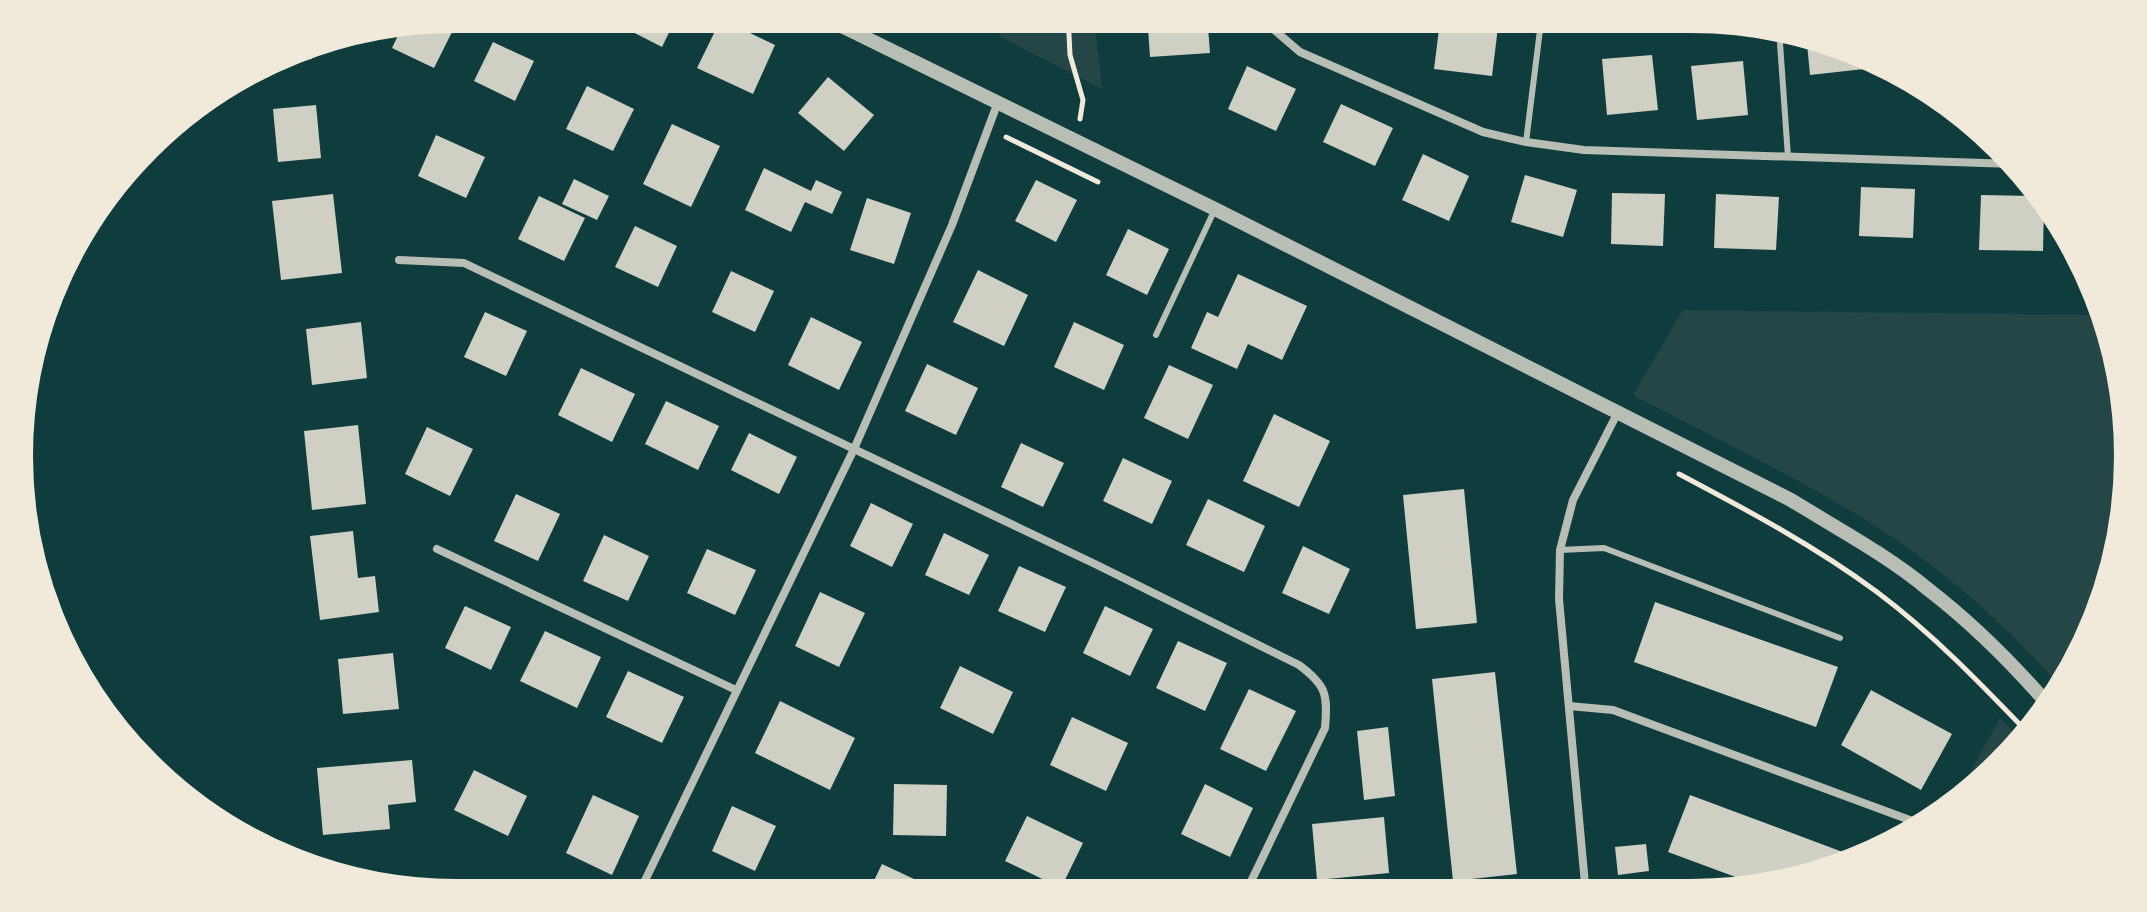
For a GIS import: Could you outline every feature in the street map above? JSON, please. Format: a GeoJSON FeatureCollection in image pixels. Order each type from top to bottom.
{"type":"FeatureCollection","features":[{"type":"Feature","properties":{"kind":"street"},"geometry":{"type":"LineString","coordinates":[[846,28],[1215,209],[1791,500],[1870,548],[1929,589],[1980,635],[2043,700]]}},
{"type":"Feature","properties":{"kind":"street"},"geometry":{"type":"LineString","coordinates":[[1272,28],[1300,52],[1483,132],[1526,142],[1584,150],[2004,164]]}},
{"type":"Feature","properties":{"kind":"street"},"geometry":{"type":"LineString","coordinates":[[643,884],[854,449],[952,225],[998,102]]}},
{"type":"Feature","properties":{"kind":"street"},"geometry":{"type":"LineString","coordinates":[[399,260],[464,263],[1095,564],[1299,665],[1319,680],[1327,705],[1325,728],[1250,884]]}},
{"type":"Feature","properties":{"kind":"street"},"geometry":{"type":"LineString","coordinates":[[1585,884],[1559,599],[1560,550],[1573,500],[1618,412]]}},
{"type":"Feature","properties":{"kind":"street"},"geometry":{"type":"LineString","coordinates":[[437,549],[736,690]]}},
{"type":"Feature","properties":{"kind":"street"},"geometry":{"type":"LineString","coordinates":[[1569,706],[1613,710],[1914,821]]}},
{"type":"Feature","properties":{"kind":"lane"},"geometry":{"type":"LineString","coordinates":[[1526,142],[1540,28]]}},
{"type":"Feature","properties":{"kind":"lane"},"geometry":{"type":"LineString","coordinates":[[1780,37],[1788,157]]}},
{"type":"Feature","properties":{"kind":"lane"},"geometry":{"type":"LineString","coordinates":[[1156,335],[1215,209]]}},
{"type":"Feature","properties":{"kind":"lane"},"geometry":{"type":"LineString","coordinates":[[1560,550],[1604,548],[1840,638]]}},
{"type":"Feature","properties":{"kind":"path"},"geometry":{"type":"LineString","coordinates":[[1069,28],[1070,55],[1083,100],[1077,141]]}},
{"type":"Feature","properties":{"kind":"path"},"geometry":{"type":"LineString","coordinates":[[1674,471],[1770,522],[1877,592],[1957,659],[2022,727]]}},
{"type":"Feature","properties":{"kind":"shaded area"},"geometry":{"type":"Polygon","coordinates":[[[1002,28],[1095,28],[1102,89],[999,36],[1002,28]]]}},
{"type":"Feature","properties":{"kind":"shaded area"},"geometry":{"type":"Polygon","coordinates":[[[1683,310],[2095,315],[2111,373],[2118,428],[2115,512],[2096,594],[2075,645],[2055,681],[1978,604],[1930,564],[1880,529],[1820,493],[1633,395],[1683,310]]]}},
{"type":"Feature","properties":{"kind":"shaded area"},"geometry":{"type":"Polygon","coordinates":[[[2000,718],[2016,735],[1962,788],[2000,718]]]}},
{"type":"Feature","properties":{"kind":"building"},"geometry":{"type":"Polygon","coordinates":[[[454,28],[434,68],[392,48],[400,32],[454,28]]]}},
{"type":"Feature","properties":{"kind":"building"},"geometry":{"type":"Polygon","coordinates":[[[625,28],[671,28],[662,47],[625,28]]]}},
{"type":"Feature","properties":{"kind":"building"},"geometry":{"type":"Polygon","coordinates":[[[717,28],[740,28],[775,45],[753,94],[697,68],[717,28]]]}},
{"type":"Feature","properties":{"kind":"building"},"geometry":{"type":"Polygon","coordinates":[[[1148,28],[1208,28],[1210,53],[1150,57],[1148,28]]]}},
{"type":"Feature","properties":{"kind":"building"},"geometry":{"type":"Polygon","coordinates":[[[1439,28],[1498,28],[1492,76],[1434,69],[1439,28]]]}},
{"type":"Feature","properties":{"kind":"building"},"geometry":{"type":"Polygon","coordinates":[[[493,42],[534,61],[515,101],[474,81],[493,42]]]}},
{"type":"Feature","properties":{"kind":"building"},"geometry":{"type":"Polygon","coordinates":[[[1807,45],[1863,65],[1864,69],[1810,75],[1807,45]]]}},
{"type":"Feature","properties":{"kind":"building"},"geometry":{"type":"Polygon","coordinates":[[[311,54],[312,59],[292,61],[311,54]]]}},
{"type":"Feature","properties":{"kind":"building"},"geometry":{"type":"Polygon","coordinates":[[[1652,55],[1658,110],[1607,115],[1602,59],[1652,55]]]}},
{"type":"Feature","properties":{"kind":"building"},"geometry":{"type":"Polygon","coordinates":[[[1743,61],[1748,115],[1697,120],[1691,66],[1743,61]]]}},
{"type":"Feature","properties":{"kind":"building"},"geometry":{"type":"Polygon","coordinates":[[[1247,66],[1296,89],[1276,131],[1228,109],[1247,66]]]}},
{"type":"Feature","properties":{"kind":"building"},"geometry":{"type":"Polygon","coordinates":[[[828,77],[874,115],[844,151],[798,113],[828,77]]]}},
{"type":"Feature","properties":{"kind":"building"},"geometry":{"type":"Polygon","coordinates":[[[587,86],[634,109],[613,151],[566,129],[587,86]]]}},
{"type":"Feature","properties":{"kind":"building"},"geometry":{"type":"Polygon","coordinates":[[[1341,104],[1393,128],[1375,166],[1323,142],[1341,104]]]}},
{"type":"Feature","properties":{"kind":"building"},"geometry":{"type":"Polygon","coordinates":[[[316,105],[321,158],[278,162],[273,109],[316,105]]]}},
{"type":"Feature","properties":{"kind":"building"},"geometry":{"type":"Polygon","coordinates":[[[672,124],[720,146],[691,207],[643,184],[672,124]]]}},
{"type":"Feature","properties":{"kind":"building"},"geometry":{"type":"Polygon","coordinates":[[[436,135],[485,157],[466,198],[418,176],[436,135]]]}},
{"type":"Feature","properties":{"kind":"building"},"geometry":{"type":"Polygon","coordinates":[[[1423,154],[1469,176],[1449,221],[1402,200],[1423,154]]]}},
{"type":"Feature","properties":{"kind":"building"},"geometry":{"type":"Polygon","coordinates":[[[764,168],[811,191],[816,180],[842,192],[832,214],[805,202],[791,232],[745,210],[764,168]]]}},
{"type":"Feature","properties":{"kind":"building"},"geometry":{"type":"Polygon","coordinates":[[[1525,175],[1577,190],[1563,237],[1511,222],[1525,175]]]}},
{"type":"Feature","properties":{"kind":"building"},"geometry":{"type":"Polygon","coordinates":[[[574,179],[609,196],[597,220],[562,204],[574,179]]]}},
{"type":"Feature","properties":{"kind":"building"},"geometry":{"type":"Polygon","coordinates":[[[1036,180],[1077,200],[1056,242],[1015,221],[1036,180]]]}},
{"type":"Feature","properties":{"kind":"building"},"geometry":{"type":"Polygon","coordinates":[[[1861,187],[1915,189],[1913,238],[1859,236],[1861,187]]]}},
{"type":"Feature","properties":{"kind":"building"},"geometry":{"type":"Polygon","coordinates":[[[1612,193],[1665,194],[1663,246],[1611,244],[1612,193]]]}},
{"type":"Feature","properties":{"kind":"building"},"geometry":{"type":"Polygon","coordinates":[[[333,194],[342,273],[281,280],[272,201],[333,194]]]}},
{"type":"Feature","properties":{"kind":"building"},"geometry":{"type":"Polygon","coordinates":[[[1716,194],[1779,197],[1776,250],[1714,248],[1716,194]]]}},
{"type":"Feature","properties":{"kind":"building"},"geometry":{"type":"Polygon","coordinates":[[[1981,195],[2032,196],[2044,213],[2043,251],[1979,250],[1981,195]]]}},
{"type":"Feature","properties":{"kind":"building"},"geometry":{"type":"Polygon","coordinates":[[[539,196],[585,218],[564,261],[518,239],[539,196]]]}},
{"type":"Feature","properties":{"kind":"building"},"geometry":{"type":"Polygon","coordinates":[[[867,198],[911,213],[894,264],[850,250],[867,198]]]}},
{"type":"Feature","properties":{"kind":"building"},"geometry":{"type":"Polygon","coordinates":[[[635,226],[677,246],[658,287],[615,267],[635,226]]]}},
{"type":"Feature","properties":{"kind":"building"},"geometry":{"type":"Polygon","coordinates":[[[1128,229],[1169,249],[1147,295],[1106,275],[1128,229]]]}},
{"type":"Feature","properties":{"kind":"building"},"geometry":{"type":"Polygon","coordinates":[[[978,270],[1028,295],[1004,346],[953,322],[978,270]]]}},
{"type":"Feature","properties":{"kind":"building"},"geometry":{"type":"Polygon","coordinates":[[[731,271],[774,291],[755,332],[712,312],[731,271]]]}},
{"type":"Feature","properties":{"kind":"building"},"geometry":{"type":"Polygon","coordinates":[[[1238,274],[1307,306],[1282,360],[1248,344],[1237,369],[1191,348],[1207,312],[1218,317],[1238,274]]]}},
{"type":"Feature","properties":{"kind":"building"},"geometry":{"type":"Polygon","coordinates":[[[485,312],[527,331],[506,376],[464,357],[485,312]]]}},
{"type":"Feature","properties":{"kind":"building"},"geometry":{"type":"Polygon","coordinates":[[[811,317],[862,342],[839,390],[788,365],[811,317]]]}},
{"type":"Feature","properties":{"kind":"building"},"geometry":{"type":"Polygon","coordinates":[[[361,322],[367,378],[312,385],[306,329],[361,322]]]}},
{"type":"Feature","properties":{"kind":"building"},"geometry":{"type":"Polygon","coordinates":[[[1074,322],[1124,345],[1104,390],[1054,367],[1074,322]]]}},
{"type":"Feature","properties":{"kind":"building"},"geometry":{"type":"Polygon","coordinates":[[[927,364],[978,388],[956,435],[905,411],[927,364]]]}},
{"type":"Feature","properties":{"kind":"building"},"geometry":{"type":"Polygon","coordinates":[[[1169,365],[1213,385],[1188,439],[1144,418],[1169,365]]]}},
{"type":"Feature","properties":{"kind":"building"},"geometry":{"type":"Polygon","coordinates":[[[581,368],[635,394],[612,442],[558,415],[581,368]]]}},
{"type":"Feature","properties":{"kind":"building"},"geometry":{"type":"Polygon","coordinates":[[[666,401],[719,426],[698,470],[645,444],[666,401]]]}},
{"type":"Feature","properties":{"kind":"building"},"geometry":{"type":"Polygon","coordinates":[[[1274,414],[1330,441],[1299,507],[1243,481],[1274,414]]]}},
{"type":"Feature","properties":{"kind":"building"},"geometry":{"type":"Polygon","coordinates":[[[358,425],[366,504],[312,510],[304,431],[358,425]]]}},
{"type":"Feature","properties":{"kind":"building"},"geometry":{"type":"Polygon","coordinates":[[[427,427],[473,449],[450,496],[405,474],[427,427]]]}},
{"type":"Feature","properties":{"kind":"building"},"geometry":{"type":"Polygon","coordinates":[[[749,433],[797,457],[779,494],[731,470],[749,433]]]}},
{"type":"Feature","properties":{"kind":"building"},"geometry":{"type":"Polygon","coordinates":[[[1021,443],[1064,463],[1043,507],[1001,487],[1021,443]]]}},
{"type":"Feature","properties":{"kind":"building"},"geometry":{"type":"Polygon","coordinates":[[[1123,458],[1172,481],[1152,524],[1103,501],[1123,458]]]}},
{"type":"Feature","properties":{"kind":"building"},"geometry":{"type":"Polygon","coordinates":[[[1464,489],[1477,623],[1416,629],[1403,495],[1464,489]]]}},
{"type":"Feature","properties":{"kind":"building"},"geometry":{"type":"Polygon","coordinates":[[[516,494],[560,514],[538,561],[494,541],[516,494]]]}},
{"type":"Feature","properties":{"kind":"building"},"geometry":{"type":"Polygon","coordinates":[[[1208,499],[1265,526],[1244,572],[1186,545],[1208,499]]]}},
{"type":"Feature","properties":{"kind":"building"},"geometry":{"type":"Polygon","coordinates":[[[871,503],[913,524],[892,567],[850,546],[871,503]]]}},
{"type":"Feature","properties":{"kind":"building"},"geometry":{"type":"Polygon","coordinates":[[[353,531],[358,578],[375,576],[379,612],[320,620],[310,536],[353,531]]]}},
{"type":"Feature","properties":{"kind":"building"},"geometry":{"type":"Polygon","coordinates":[[[944,533],[989,555],[969,595],[925,575],[944,533]]]}},
{"type":"Feature","properties":{"kind":"building"},"geometry":{"type":"Polygon","coordinates":[[[604,535],[649,556],[628,601],[583,581],[604,535]]]}},
{"type":"Feature","properties":{"kind":"building"},"geometry":{"type":"Polygon","coordinates":[[[1303,546],[1350,569],[1329,614],[1282,593],[1303,546]]]}},
{"type":"Feature","properties":{"kind":"building"},"geometry":{"type":"Polygon","coordinates":[[[707,549],[756,570],[735,615],[687,593],[707,549]]]}},
{"type":"Feature","properties":{"kind":"building"},"geometry":{"type":"Polygon","coordinates":[[[1019,566],[1066,587],[1045,632],[998,611],[1019,566]]]}},
{"type":"Feature","properties":{"kind":"building"},"geometry":{"type":"Polygon","coordinates":[[[820,592],[865,613],[839,667],[795,646],[820,592]]]}},
{"type":"Feature","properties":{"kind":"building"},"geometry":{"type":"Polygon","coordinates":[[[1655,602],[1838,667],[1816,727],[1634,662],[1655,602]]]}},
{"type":"Feature","properties":{"kind":"building"},"geometry":{"type":"Polygon","coordinates":[[[465,606],[511,627],[491,670],[445,648],[465,606]]]}},
{"type":"Feature","properties":{"kind":"building"},"geometry":{"type":"Polygon","coordinates":[[[1105,606],[1153,629],[1130,676],[1083,653],[1105,606]]]}},
{"type":"Feature","properties":{"kind":"building"},"geometry":{"type":"Polygon","coordinates":[[[545,631],[601,657],[577,708],[520,681],[545,631]]]}},
{"type":"Feature","properties":{"kind":"building"},"geometry":{"type":"Polygon","coordinates":[[[1178,641],[1227,663],[1205,711],[1156,688],[1178,641]]]}},
{"type":"Feature","properties":{"kind":"building"},"geometry":{"type":"Polygon","coordinates":[[[393,653],[399,709],[343,714],[338,659],[393,653]]]}},
{"type":"Feature","properties":{"kind":"building"},"geometry":{"type":"Polygon","coordinates":[[[960,666],[1013,692],[993,734],[940,708],[960,666]]]}},
{"type":"Feature","properties":{"kind":"building"},"geometry":{"type":"Polygon","coordinates":[[[628,671],[684,697],[662,743],[606,717],[628,671]]]}},
{"type":"Feature","properties":{"kind":"building"},"geometry":{"type":"Polygon","coordinates":[[[1495,672],[1517,874],[1453,881],[1432,679],[1495,672]]]}},
{"type":"Feature","properties":{"kind":"building"},"geometry":{"type":"Polygon","coordinates":[[[1249,689],[1296,711],[1266,771],[1220,749],[1249,689]]]}},
{"type":"Feature","properties":{"kind":"building"},"geometry":{"type":"Polygon","coordinates":[[[1871,690],[1952,734],[1921,790],[1841,745],[1871,690]]]}},
{"type":"Feature","properties":{"kind":"building"},"geometry":{"type":"Polygon","coordinates":[[[780,701],[855,738],[830,790],[755,753],[780,701]]]}},
{"type":"Feature","properties":{"kind":"building"},"geometry":{"type":"Polygon","coordinates":[[[1072,717],[1128,743],[1106,791],[1050,765],[1072,717]]]}},
{"type":"Feature","properties":{"kind":"building"},"geometry":{"type":"Polygon","coordinates":[[[1388,727],[1395,796],[1364,800],[1357,731],[1388,727]]]}},
{"type":"Feature","properties":{"kind":"building"},"geometry":{"type":"Polygon","coordinates":[[[412,760],[416,802],[388,805],[390,829],[323,835],[317,768],[412,760]]]}},
{"type":"Feature","properties":{"kind":"building"},"geometry":{"type":"Polygon","coordinates":[[[474,770],[527,796],[508,836],[454,810],[474,770]]]}},
{"type":"Feature","properties":{"kind":"building"},"geometry":{"type":"Polygon","coordinates":[[[894,784],[947,785],[946,836],[893,835],[894,784]]]}},
{"type":"Feature","properties":{"kind":"building"},"geometry":{"type":"Polygon","coordinates":[[[1205,784],[1253,808],[1230,857],[1181,834],[1205,784]]]}},
{"type":"Feature","properties":{"kind":"building"},"geometry":{"type":"Polygon","coordinates":[[[593,795],[639,816],[612,875],[566,853],[593,795]]]}},
{"type":"Feature","properties":{"kind":"building"},"geometry":{"type":"Polygon","coordinates":[[[1690,795],[1848,854],[1802,869],[1744,880],[1668,852],[1690,795]]]}},
{"type":"Feature","properties":{"kind":"building"},"geometry":{"type":"Polygon","coordinates":[[[732,806],[776,826],[755,871],[712,851],[732,806]]]}},
{"type":"Feature","properties":{"kind":"building"},"geometry":{"type":"Polygon","coordinates":[[[1027,816],[1083,843],[1063,884],[1053,884],[1005,861],[1027,816]]]}},
{"type":"Feature","properties":{"kind":"building"},"geometry":{"type":"Polygon","coordinates":[[[1384,817],[1389,873],[1317,880],[1312,824],[1384,817]]]}},
{"type":"Feature","properties":{"kind":"building"},"geometry":{"type":"Polygon","coordinates":[[[1646,844],[1649,871],[1618,875],[1615,847],[1646,844]]]}},
{"type":"Feature","properties":{"kind":"building"},"geometry":{"type":"Polygon","coordinates":[[[882,864],[925,884],[872,884],[882,864]]]}}]}
